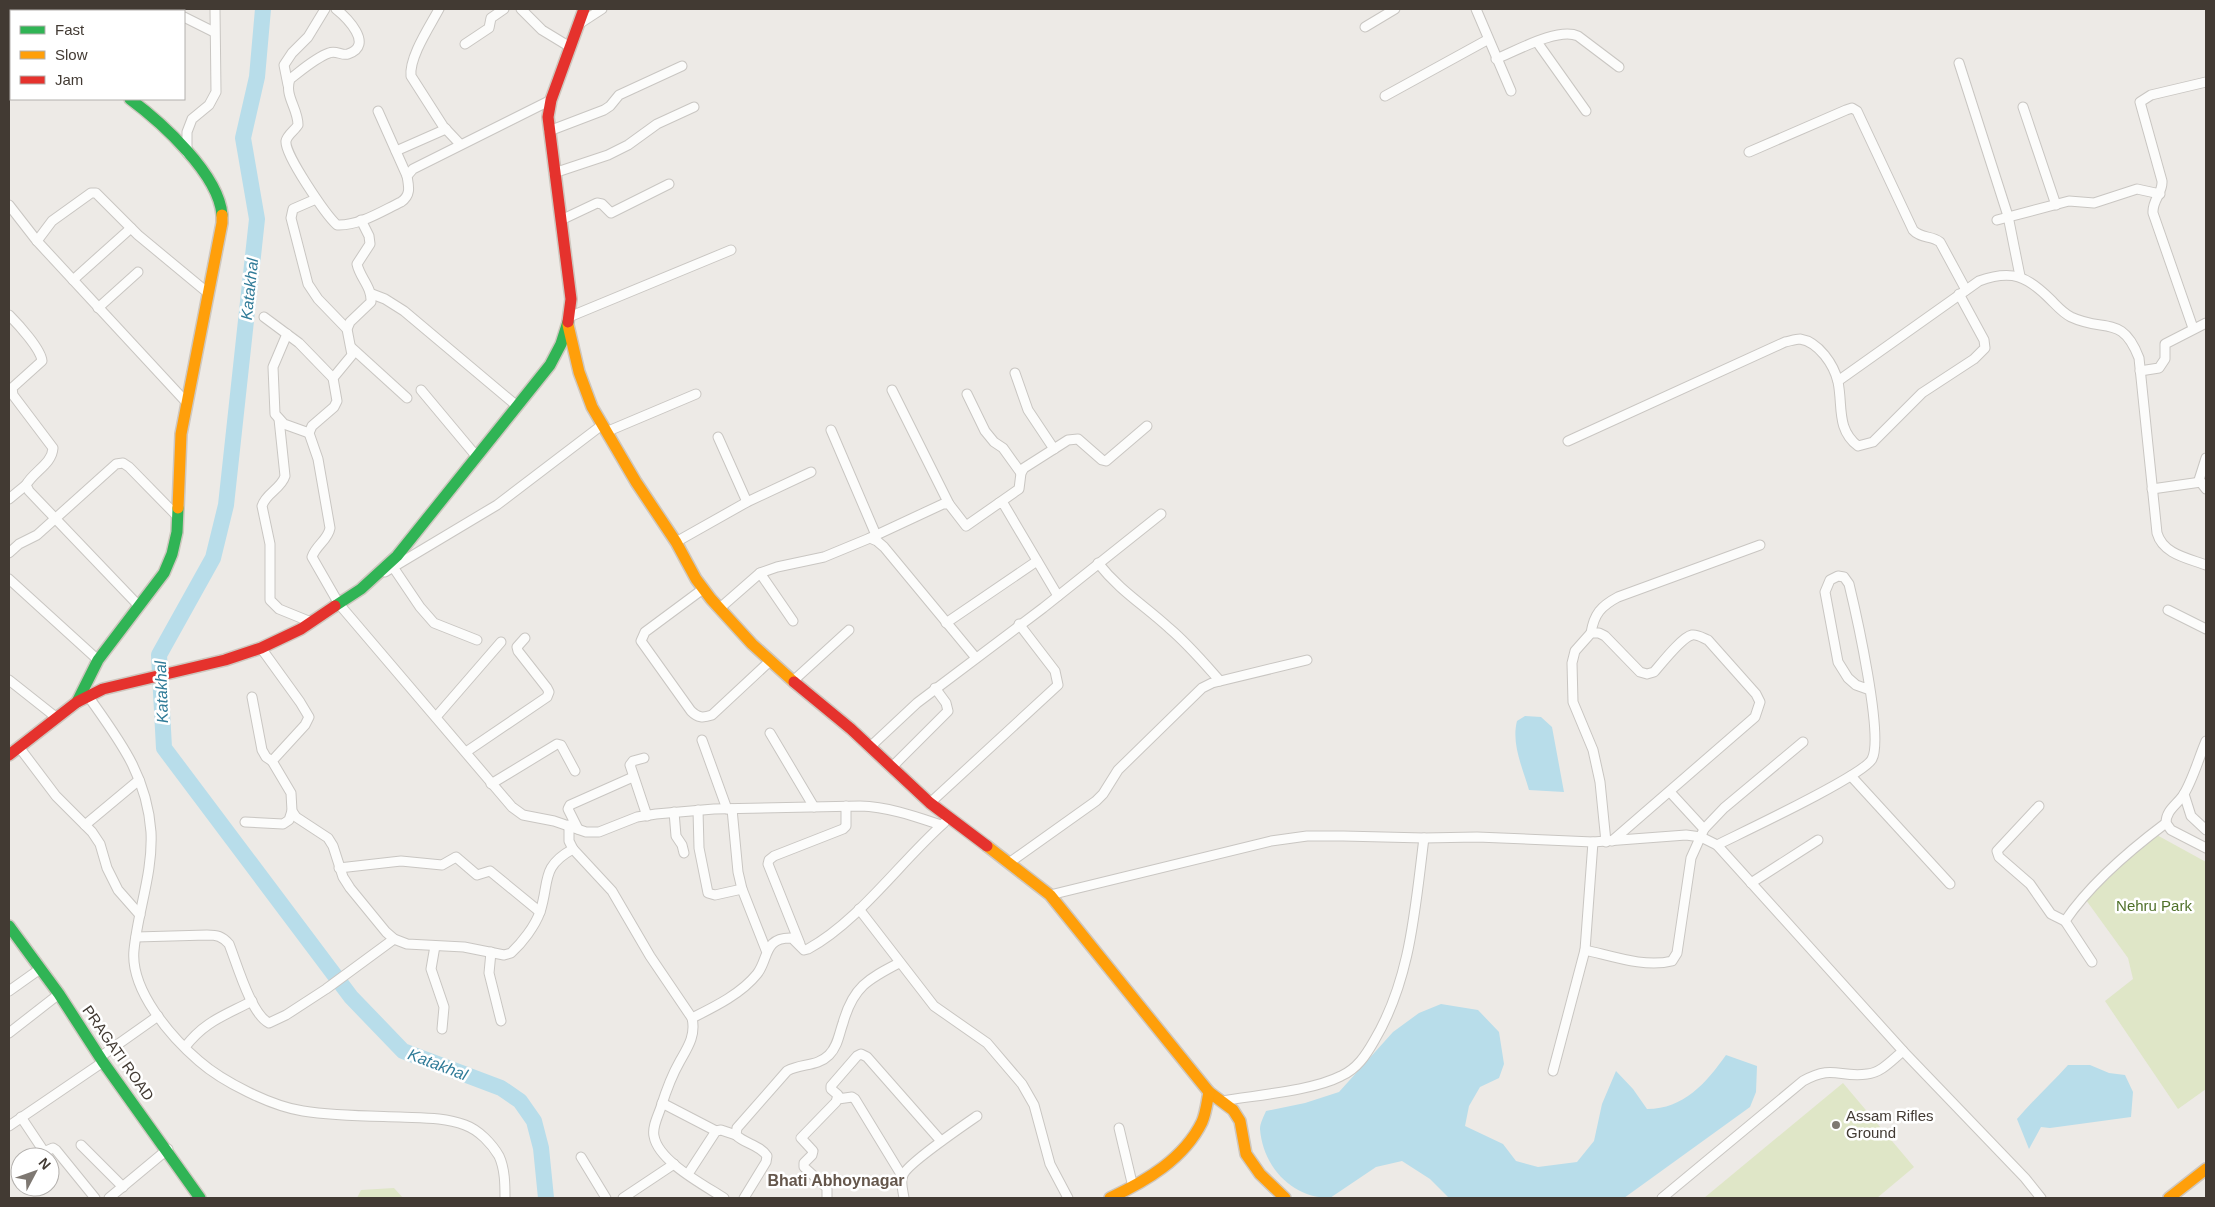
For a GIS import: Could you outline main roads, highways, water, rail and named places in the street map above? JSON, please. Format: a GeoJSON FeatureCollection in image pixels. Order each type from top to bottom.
{"type":"FeatureCollection","features":[{"type":"Feature","properties":{"kind":"water"},"geometry":{"type":"Polygon","coordinates":[[[1525,716],[1541,717],[1552,727],[1564,792],[1529,790],[1518,756],[1516,739],[1517,721],[1525,716]]]}},
{"type":"Feature","properties":{"kind":"water"},"geometry":{"type":"Polygon","coordinates":[[[1441,1004],[1478,1010],[1499,1032],[1504,1064],[1499,1078],[1480,1087],[1469,1106],[1465,1126],[1503,1144],[1516,1161],[1538,1167],[1577,1162],[1594,1141],[1602,1104],[1616,1071],[1633,1089],[1647,1109],[1660,1108],[1683,1099],[1702,1084],[1726,1055],[1757,1066],[1756,1092],[1750,1107],[1624,1198],[1449,1198],[1430,1179],[1402,1161],[1376,1167],[1330,1198],[1316,1197],[1303,1193],[1282,1178],[1273,1168],[1262,1143],[1260,1127],[1266,1111],[1305,1103],[1339,1092],[1393,1032],[1419,1013],[1441,1004]]]}},
{"type":"Feature","properties":{"kind":"water"},"geometry":{"type":"Polygon","coordinates":[[[2068,1065],[2090,1065],[2109,1073],[2125,1075],[2133,1092],[2131,1117],[2050,1128],[2041,1127],[2029,1149],[2017,1119],[2068,1065]]]}},
{"type":"Feature","properties":{"kind":"waterway","name":"Katakhal"},"geometry":{"type":"LineString","coordinates":[[263,9],[257,77],[243,138],[257,219],[226,505],[213,558],[159,655],[164,748],[351,997],[403,1051],[501,1088],[520,1101],[534,1121],[541,1148],[546,1198]]}},
{"type":"Feature","properties":{"kind":"place","name":"Assam Rifles Ground"},"geometry":{"type":"Point","coordinates":[1836,1125]}},
{"type":"Feature","properties":{"kind":"district","name":"Bhati Abhoynagar"},"geometry":{"type":"Point","coordinates":[836,1180]}},
{"type":"Feature","properties":{"kind":"park label","name":"Nehru Park"},"geometry":{"type":"Point","coordinates":[2154,906]}}]}
